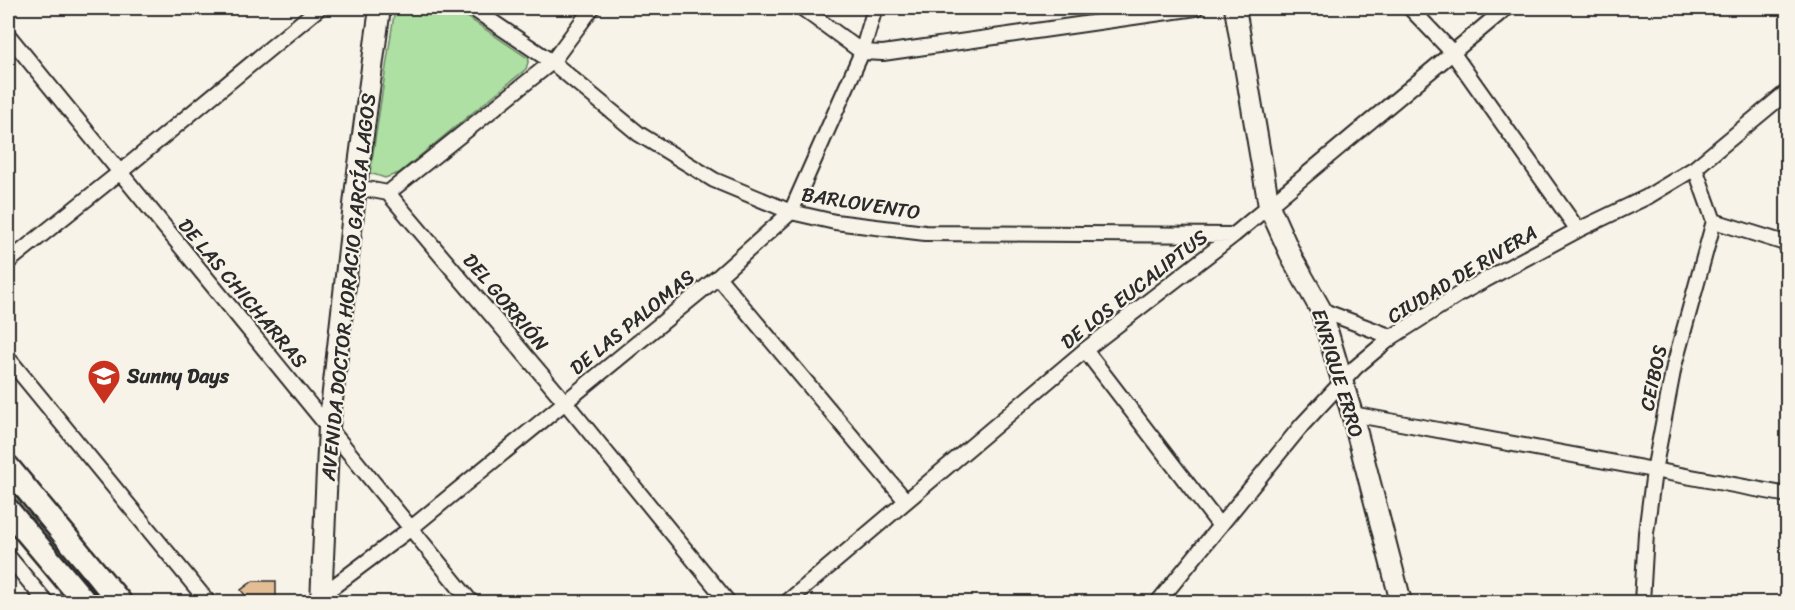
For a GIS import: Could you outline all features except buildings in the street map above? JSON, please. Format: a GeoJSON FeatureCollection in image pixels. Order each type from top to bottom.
{"type":"FeatureCollection","features":[{"type":"Feature","properties":{"kind":"main road"},"geometry":{"type":"LineString","coordinates":[[8,467],[120,603]]}},
{"type":"Feature","properties":{"kind":"main road"},"geometry":{"type":"LineString","coordinates":[[8,510],[85,603]]}},
{"type":"Feature","properties":{"kind":"street"},"geometry":{"type":"LineString","coordinates":[[8,262],[319,8]]}},
{"type":"Feature","properties":{"kind":"street","name":"AVENIDA DOCTOR HORACIO GARCÍA LAGOS"},"geometry":{"type":"LineString","coordinates":[[321,599],[329,427],[356,187],[380,8]]}},
{"type":"Feature","properties":{"kind":"street","name":"BARLOVENTO"},"geometry":{"type":"LineString","coordinates":[[472,8],[552,62],[639,134],[714,180],[790,212],[835,222],[925,233],[1234,235]]}},
{"type":"Feature","properties":{"kind":"street"},"geometry":{"type":"LineString","coordinates":[[356,187],[388,193],[552,62],[592,8]]}},
{"type":"Feature","properties":{"kind":"street"},"geometry":{"type":"LineString","coordinates":[[802,8],[862,52],[883,53],[1196,8]]}},
{"type":"Feature","properties":{"kind":"street","name":"DE LAS PALOMAS"},"geometry":{"type":"LineString","coordinates":[[321,599],[718,277],[790,212],[862,52],[875,8]]}},
{"type":"Feature","properties":{"kind":"street","name":"ENRIQUE ERRO"},"geometry":{"type":"LineString","coordinates":[[1235,8],[1269,206],[1293,260],[1321,310],[1352,414],[1401,603]]}},
{"type":"Feature","properties":{"kind":"street"},"geometry":{"type":"LineString","coordinates":[[1410,8],[1452,52],[1578,230]]}},
{"type":"Feature","properties":{"kind":"street","name":"DE LOS EUCALIPTUS"},"geometry":{"type":"LineString","coordinates":[[787,603],[1085,350],[1234,235],[1506,8]]}},
{"type":"Feature","properties":{"kind":"street","name":"DE LAS CHICHARRAS"},"geometry":{"type":"LineString","coordinates":[[8,35],[471,603]]}},
{"type":"Feature","properties":{"kind":"street","name":"CIUDAD DE RIVERA"},"geometry":{"type":"LineString","coordinates":[[1158,603],[1302,425],[1356,367],[1392,337],[1461,293],[1578,230],[1647,197],[1695,168],[1788,91]]}},
{"type":"Feature","properties":{"kind":"street"},"geometry":{"type":"LineString","coordinates":[[1695,168],[1714,221],[1788,244]]}},
{"type":"Feature","properties":{"kind":"street","name":"DEL GORRIÓN"},"geometry":{"type":"LineString","coordinates":[[388,193],[565,402],[728,603]]}},
{"type":"Feature","properties":{"kind":"street","name":"CEIBOS"},"geometry":{"type":"LineString","coordinates":[[1642,603],[1646,533],[1654,471],[1674,366],[1714,221]]}},
{"type":"Feature","properties":{"kind":"street"},"geometry":{"type":"LineString","coordinates":[[718,277],[906,501]]}},
{"type":"Feature","properties":{"kind":"street"},"geometry":{"type":"LineString","coordinates":[[1321,310],[1392,337]]}},
{"type":"Feature","properties":{"kind":"street"},"geometry":{"type":"LineString","coordinates":[[1085,350],[1220,526]]}},
{"type":"Feature","properties":{"kind":"street"},"geometry":{"type":"LineString","coordinates":[[8,358],[208,603]]}},
{"type":"Feature","properties":{"kind":"street"},"geometry":{"type":"LineString","coordinates":[[1352,414],[1788,495]]}},
{"type":"Feature","properties":{"kind":"street"},"geometry":{"type":"LineString","coordinates":[[8,556],[46,603]]}},
{"type":"Feature","properties":{"kind":"green space"},"geometry":{"type":"Polygon","coordinates":[[[395,8],[454,8],[529,59],[526,69],[399,173],[385,178],[370,173],[395,8]]]}},
{"type":"Feature","properties":{"kind":"place","name":"Sunny Days"},"geometry":{"type":"Point","coordinates":[104,405]}}]}
